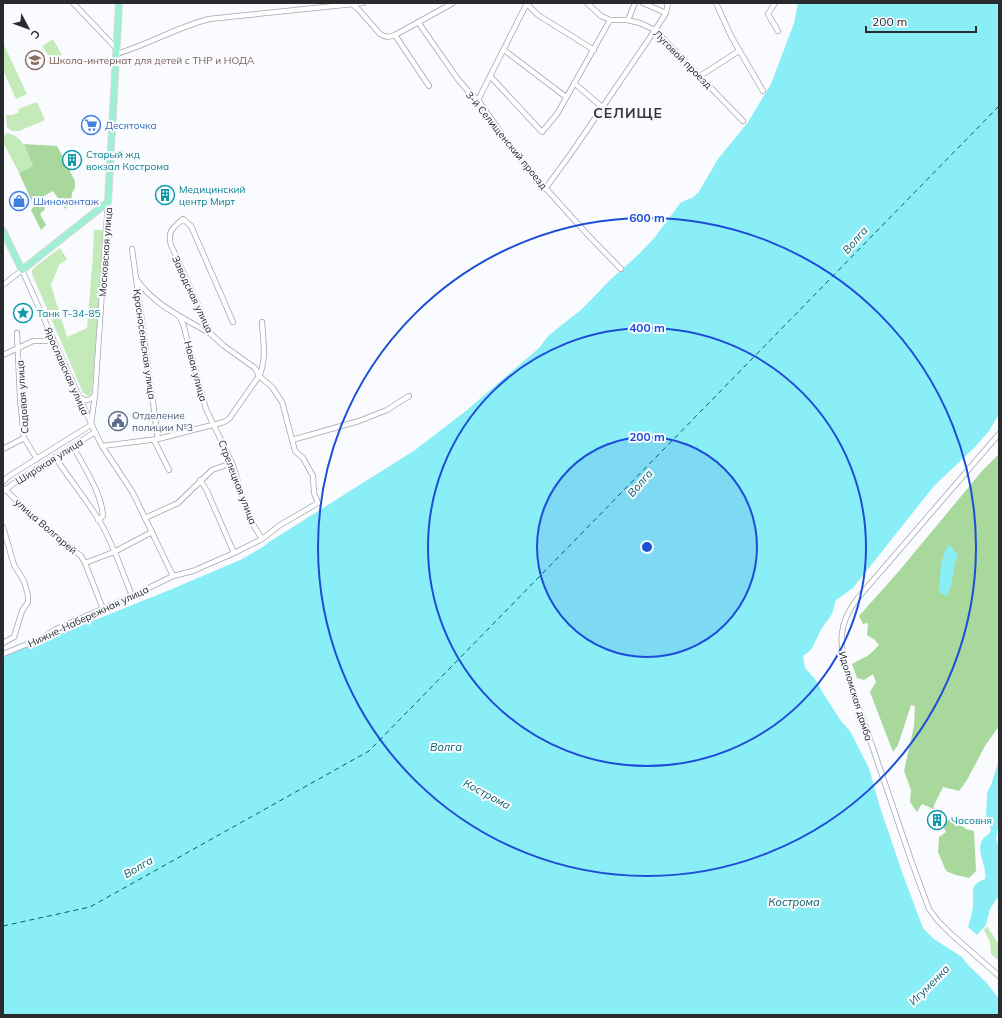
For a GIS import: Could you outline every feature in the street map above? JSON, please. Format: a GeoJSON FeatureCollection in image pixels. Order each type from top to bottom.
{"type":"FeatureCollection","features":[{"type":"Feature","properties":{"kind":"main road","name":"Московская улица"},"geometry":{"type":"LineString","coordinates":[[108,202],[119,3]]}},
{"type":"Feature","properties":{"kind":"main road"},"geometry":{"type":"LineString","coordinates":[[22,270],[108,202]]}},
{"type":"Feature","properties":{"kind":"main road","name":"Ярославская улица"},"geometry":{"type":"LineString","coordinates":[[3,231],[22,270]]}},
{"type":"Feature","properties":{"kind":"street"},"geometry":{"type":"LineString","coordinates":[[73,3],[116,51],[135,48],[191,24],[209,19],[363,3]]}},
{"type":"Feature","properties":{"kind":"street"},"geometry":{"type":"LineString","coordinates":[[352,4],[380,34],[388,37],[395,35],[453,3]]}},
{"type":"Feature","properties":{"kind":"street"},"geometry":{"type":"LineString","coordinates":[[478,100],[491,77],[527,3],[538,15],[594,50]]}},
{"type":"Feature","properties":{"kind":"street"},"geometry":{"type":"LineString","coordinates":[[491,77],[542,132],[557,114],[610,20],[601,16],[587,3]]}},
{"type":"Feature","properties":{"kind":"street"},"geometry":{"type":"LineString","coordinates":[[628,20],[635,3]]}},
{"type":"Feature","properties":{"kind":"street"},"geometry":{"type":"LineString","coordinates":[[643,3],[666,13]]}},
{"type":"Feature","properties":{"kind":"street"},"geometry":{"type":"LineString","coordinates":[[545,189],[655,30],[666,13],[668,3]]}},
{"type":"Feature","properties":{"kind":"street"},"geometry":{"type":"LineString","coordinates":[[716,3],[739,51],[763,91]]}},
{"type":"Feature","properties":{"kind":"street"},"geometry":{"type":"LineString","coordinates":[[775,3],[768,14],[778,31]]}},
{"type":"Feature","properties":{"kind":"street","name":"Луговой проезд"},"geometry":{"type":"LineString","coordinates":[[610,20],[628,20],[655,30],[743,122]]}},
{"type":"Feature","properties":{"kind":"street","name":"3-й Селищенский проезд"},"geometry":{"type":"LineString","coordinates":[[418,22],[457,78],[478,100],[522,162],[545,189],[621,269]]}},
{"type":"Feature","properties":{"kind":"street"},"geometry":{"type":"LineString","coordinates":[[395,35],[429,86]]}},
{"type":"Feature","properties":{"kind":"street"},"geometry":{"type":"LineString","coordinates":[[504,50],[566,97]]}},
{"type":"Feature","properties":{"kind":"street"},"geometry":{"type":"LineString","coordinates":[[700,76],[739,51]]}},
{"type":"Feature","properties":{"kind":"street"},"geometry":{"type":"LineString","coordinates":[[574,83],[602,107]]}},
{"type":"Feature","properties":{"kind":"street","name":"Московская улица"},"geometry":{"type":"LineString","coordinates":[[91,424],[95,395],[108,202]]}},
{"type":"Feature","properties":{"kind":"street","name":"Заводская улица"},"geometry":{"type":"LineString","coordinates":[[233,322],[191,226],[183,219],[170,232],[169,237],[174,252],[210,334],[255,368],[259,376],[272,387],[282,402],[295,451],[303,458],[314,476],[314,493],[318,503]]}},
{"type":"Feature","properties":{"kind":"street","name":"Красносельская улица"},"geometry":{"type":"LineString","coordinates":[[132,249],[156,439],[169,470]]}},
{"type":"Feature","properties":{"kind":"street"},"geometry":{"type":"LineString","coordinates":[[3,285],[22,270]]}},
{"type":"Feature","properties":{"kind":"street","name":"Ярославская улица"},"geometry":{"type":"LineString","coordinates":[[22,270],[91,424]]}},
{"type":"Feature","properties":{"kind":"street"},"geometry":{"type":"LineString","coordinates":[[136,279],[144,291],[152,298],[167,309],[210,334]]}},
{"type":"Feature","properties":{"kind":"street","name":"Новая улица"},"geometry":{"type":"LineString","coordinates":[[179,316],[185,328],[206,409],[214,425]]}},
{"type":"Feature","properties":{"kind":"street"},"geometry":{"type":"LineString","coordinates":[[102,446],[156,439],[214,425],[228,419],[259,376],[264,362],[262,322]]}},
{"type":"Feature","properties":{"kind":"street","name":"Садовая улица"},"geometry":{"type":"LineString","coordinates":[[17,333],[20,399],[24,438],[37,459]]}},
{"type":"Feature","properties":{"kind":"street"},"geometry":{"type":"LineString","coordinates":[[3,355],[33,341],[48,342],[53,340]]}},
{"type":"Feature","properties":{"kind":"street"},"geometry":{"type":"LineString","coordinates":[[79,397],[85,401],[95,395]]}},
{"type":"Feature","properties":{"kind":"street"},"geometry":{"type":"LineString","coordinates":[[292,440],[359,421],[387,410],[409,396]]}},
{"type":"Feature","properties":{"kind":"street"},"geometry":{"type":"LineString","coordinates":[[91,424],[102,446],[133,493],[173,576]]}},
{"type":"Feature","properties":{"kind":"street","name":"Широкая улица"},"geometry":{"type":"LineString","coordinates":[[3,482],[9,476],[91,424]]}},
{"type":"Feature","properties":{"kind":"street","name":"Стрелецкая улица"},"geometry":{"type":"LineString","coordinates":[[214,425],[232,463],[254,526],[262,539]]}},
{"type":"Feature","properties":{"kind":"street","name":"Широкая улица"},"geometry":{"type":"LineString","coordinates":[[4,490],[95,432]]}},
{"type":"Feature","properties":{"kind":"street","name":"Идоломская дамба"},"geometry":{"type":"LineString","coordinates":[[999,434],[857,599],[844,621],[840,639],[847,672],[929,909],[932,915],[946,929],[999,976]]}},
{"type":"Feature","properties":{"kind":"street"},"geometry":{"type":"LineString","coordinates":[[3,449],[24,438]]}},
{"type":"Feature","properties":{"kind":"street"},"geometry":{"type":"LineString","coordinates":[[73,446],[90,476],[103,511],[103,516],[98,520]]}},
{"type":"Feature","properties":{"kind":"street"},"geometry":{"type":"LineString","coordinates":[[54,457],[80,491],[98,520],[114,552],[132,596]]}},
{"type":"Feature","properties":{"kind":"street"},"geometry":{"type":"LineString","coordinates":[[145,518],[178,502],[212,470],[232,463]]}},
{"type":"Feature","properties":{"kind":"street"},"geometry":{"type":"LineString","coordinates":[[200,480],[207,491],[234,554]]}},
{"type":"Feature","properties":{"kind":"street","name":"улица Волгарей"},"geometry":{"type":"LineString","coordinates":[[4,490],[75,550],[85,563],[103,608]]}},
{"type":"Feature","properties":{"kind":"street","name":"Нижне-Набережная улица"},"geometry":{"type":"LineString","coordinates":[[3,654],[42,638],[56,629],[132,596],[173,576],[193,571],[234,554],[262,539],[280,525],[318,503]]}},
{"type":"Feature","properties":{"kind":"street"},"geometry":{"type":"LineString","coordinates":[[3,527],[14,565],[24,581],[29,599],[22,611],[14,637],[3,643]]}},
{"type":"Feature","properties":{"kind":"street"},"geometry":{"type":"LineString","coordinates":[[85,563],[114,552],[152,532]]}},
{"type":"Feature","properties":{"kind":"green space"},"geometry":{"type":"Polygon","coordinates":[[[53,39],[62,55],[52,61],[42,46],[53,39]]]}},
{"type":"Feature","properties":{"kind":"green space"},"geometry":{"type":"Polygon","coordinates":[[[3,43],[27,94],[16,99],[3,70],[3,43]]]}},
{"type":"Feature","properties":{"kind":"green space"},"geometry":{"type":"Polygon","coordinates":[[[37,102],[45,120],[19,131],[12,131],[7,127],[6,115],[13,115],[19,112],[18,109],[37,102]]]}},
{"type":"Feature","properties":{"kind":"green space"},"geometry":{"type":"Polygon","coordinates":[[[7,133],[13,135],[21,141],[33,166],[19,173],[3,142],[3,137],[7,133]]]}},
{"type":"Feature","properties":{"kind":"green space"},"geometry":{"type":"Polygon","coordinates":[[[24,144],[57,146],[75,181],[75,188],[72,193],[71,203],[65,209],[53,191],[40,198],[45,209],[40,214],[46,225],[41,230],[31,210],[34,206],[19,173],[33,166],[24,144]]]}},
{"type":"Feature","properties":{"kind":"green space"},"geometry":{"type":"Polygon","coordinates":[[[94,230],[104,230],[92,391],[88,396],[83,393],[32,274],[32,270],[60,248],[67,259],[59,265],[51,285],[67,337],[87,328],[94,230]]]}},
{"type":"Feature","properties":{"kind":"green space"},"geometry":{"type":"Polygon","coordinates":[[[999,454],[999,726],[985,746],[967,780],[959,791],[943,787],[933,809],[922,804],[917,812],[910,802],[911,790],[904,771],[914,726],[915,706],[911,705],[898,745],[893,752],[870,692],[876,682],[873,674],[864,680],[857,678],[852,664],[869,655],[879,645],[875,640],[867,635],[868,623],[863,624],[859,616],[899,571],[982,471],[999,454]]]}},
{"type":"Feature","properties":{"kind":"green space"},"geometry":{"type":"Polygon","coordinates":[[[953,818],[966,829],[974,831],[976,871],[969,878],[946,871],[938,852],[939,837],[946,832],[944,828],[947,821],[953,818]]]}},
{"type":"Feature","properties":{"kind":"green space"},"geometry":{"type":"Polygon","coordinates":[[[987,926],[999,945],[999,961],[991,954],[990,942],[984,930],[987,926]]]}},
{"type":"Feature","properties":{"kind":"water"},"geometry":{"type":"Polygon","coordinates":[[[798,3],[999,3],[999,414],[989,431],[975,447],[934,486],[853,588],[836,600],[832,614],[822,628],[811,650],[803,656],[805,668],[815,679],[841,721],[850,731],[869,768],[879,804],[923,928],[934,939],[962,957],[986,982],[999,999],[999,1015],[3,1015],[3,657],[240,560],[263,547],[415,450],[467,410],[539,348],[548,336],[582,309],[655,237],[681,202],[692,198],[698,193],[718,159],[748,122],[771,84],[794,23],[798,3]]]}},
{"type":"Feature","properties":{"kind":"water"},"geometry":{"type":"Polygon","coordinates":[[[949,545],[958,555],[951,586],[947,596],[939,592],[942,561],[949,545]]]}},
{"type":"Feature","properties":{"kind":"water"},"geometry":{"type":"Polygon","coordinates":[[[999,760],[999,822],[996,839],[999,848],[999,895],[990,909],[986,925],[977,935],[968,927],[972,910],[973,888],[977,883],[985,879],[980,849],[983,838],[989,834],[991,830],[986,815],[987,793],[999,760]]]}},
{"type":"Feature","properties":{"kind":"ferry route"},"geometry":{"type":"LineString","coordinates":[[3,926],[90,907],[369,751],[999,106]]}},
{"type":"Feature","properties":{"kind":"place","name":"Школа-интернат для детей с ТНР и НОДА"},"geometry":{"type":"Point","coordinates":[35,60]}},
{"type":"Feature","properties":{"kind":"place","name":"Десяточка"},"geometry":{"type":"Point","coordinates":[91,125]}},
{"type":"Feature","properties":{"kind":"place","name":"Старый жд вокзал Кострома"},"geometry":{"type":"Point","coordinates":[72,160]}},
{"type":"Feature","properties":{"kind":"place","name":"Медицинский центр Мирт"},"geometry":{"type":"Point","coordinates":[165,195]}},
{"type":"Feature","properties":{"kind":"place","name":"Шиномонтаж"},"geometry":{"type":"Point","coordinates":[19,201]}},
{"type":"Feature","properties":{"kind":"place","name":"Танк Т-34-85"},"geometry":{"type":"Point","coordinates":[23,313]}},
{"type":"Feature","properties":{"kind":"place","name":"Отделение полиции №3"},"geometry":{"type":"Point","coordinates":[118,421]}},
{"type":"Feature","properties":{"kind":"place","name":"Часовня"},"geometry":{"type":"Point","coordinates":[937,820]}},
{"type":"Feature","properties":{"kind":"district","name":"СЕЛИЩЕ"},"geometry":{"type":"Point","coordinates":[628,113]}},
{"type":"Feature","properties":{"kind":"water label","name":"Волга"},"geometry":{"type":"Point","coordinates":[855,240]}},
{"type":"Feature","properties":{"kind":"water label","name":"Волга"},"geometry":{"type":"Point","coordinates":[640,483]}},
{"type":"Feature","properties":{"kind":"water label","name":"Волга"},"geometry":{"type":"Point","coordinates":[446,747]}},
{"type":"Feature","properties":{"kind":"water label","name":"Кострома"},"geometry":{"type":"Point","coordinates":[487,794]}},
{"type":"Feature","properties":{"kind":"water label","name":"Волга"},"geometry":{"type":"Point","coordinates":[138,867]}},
{"type":"Feature","properties":{"kind":"water label","name":"Кострома"},"geometry":{"type":"Point","coordinates":[794,902]}},
{"type":"Feature","properties":{"kind":"water label","name":"Игуменка"},"geometry":{"type":"Point","coordinates":[929,985]}}]}
